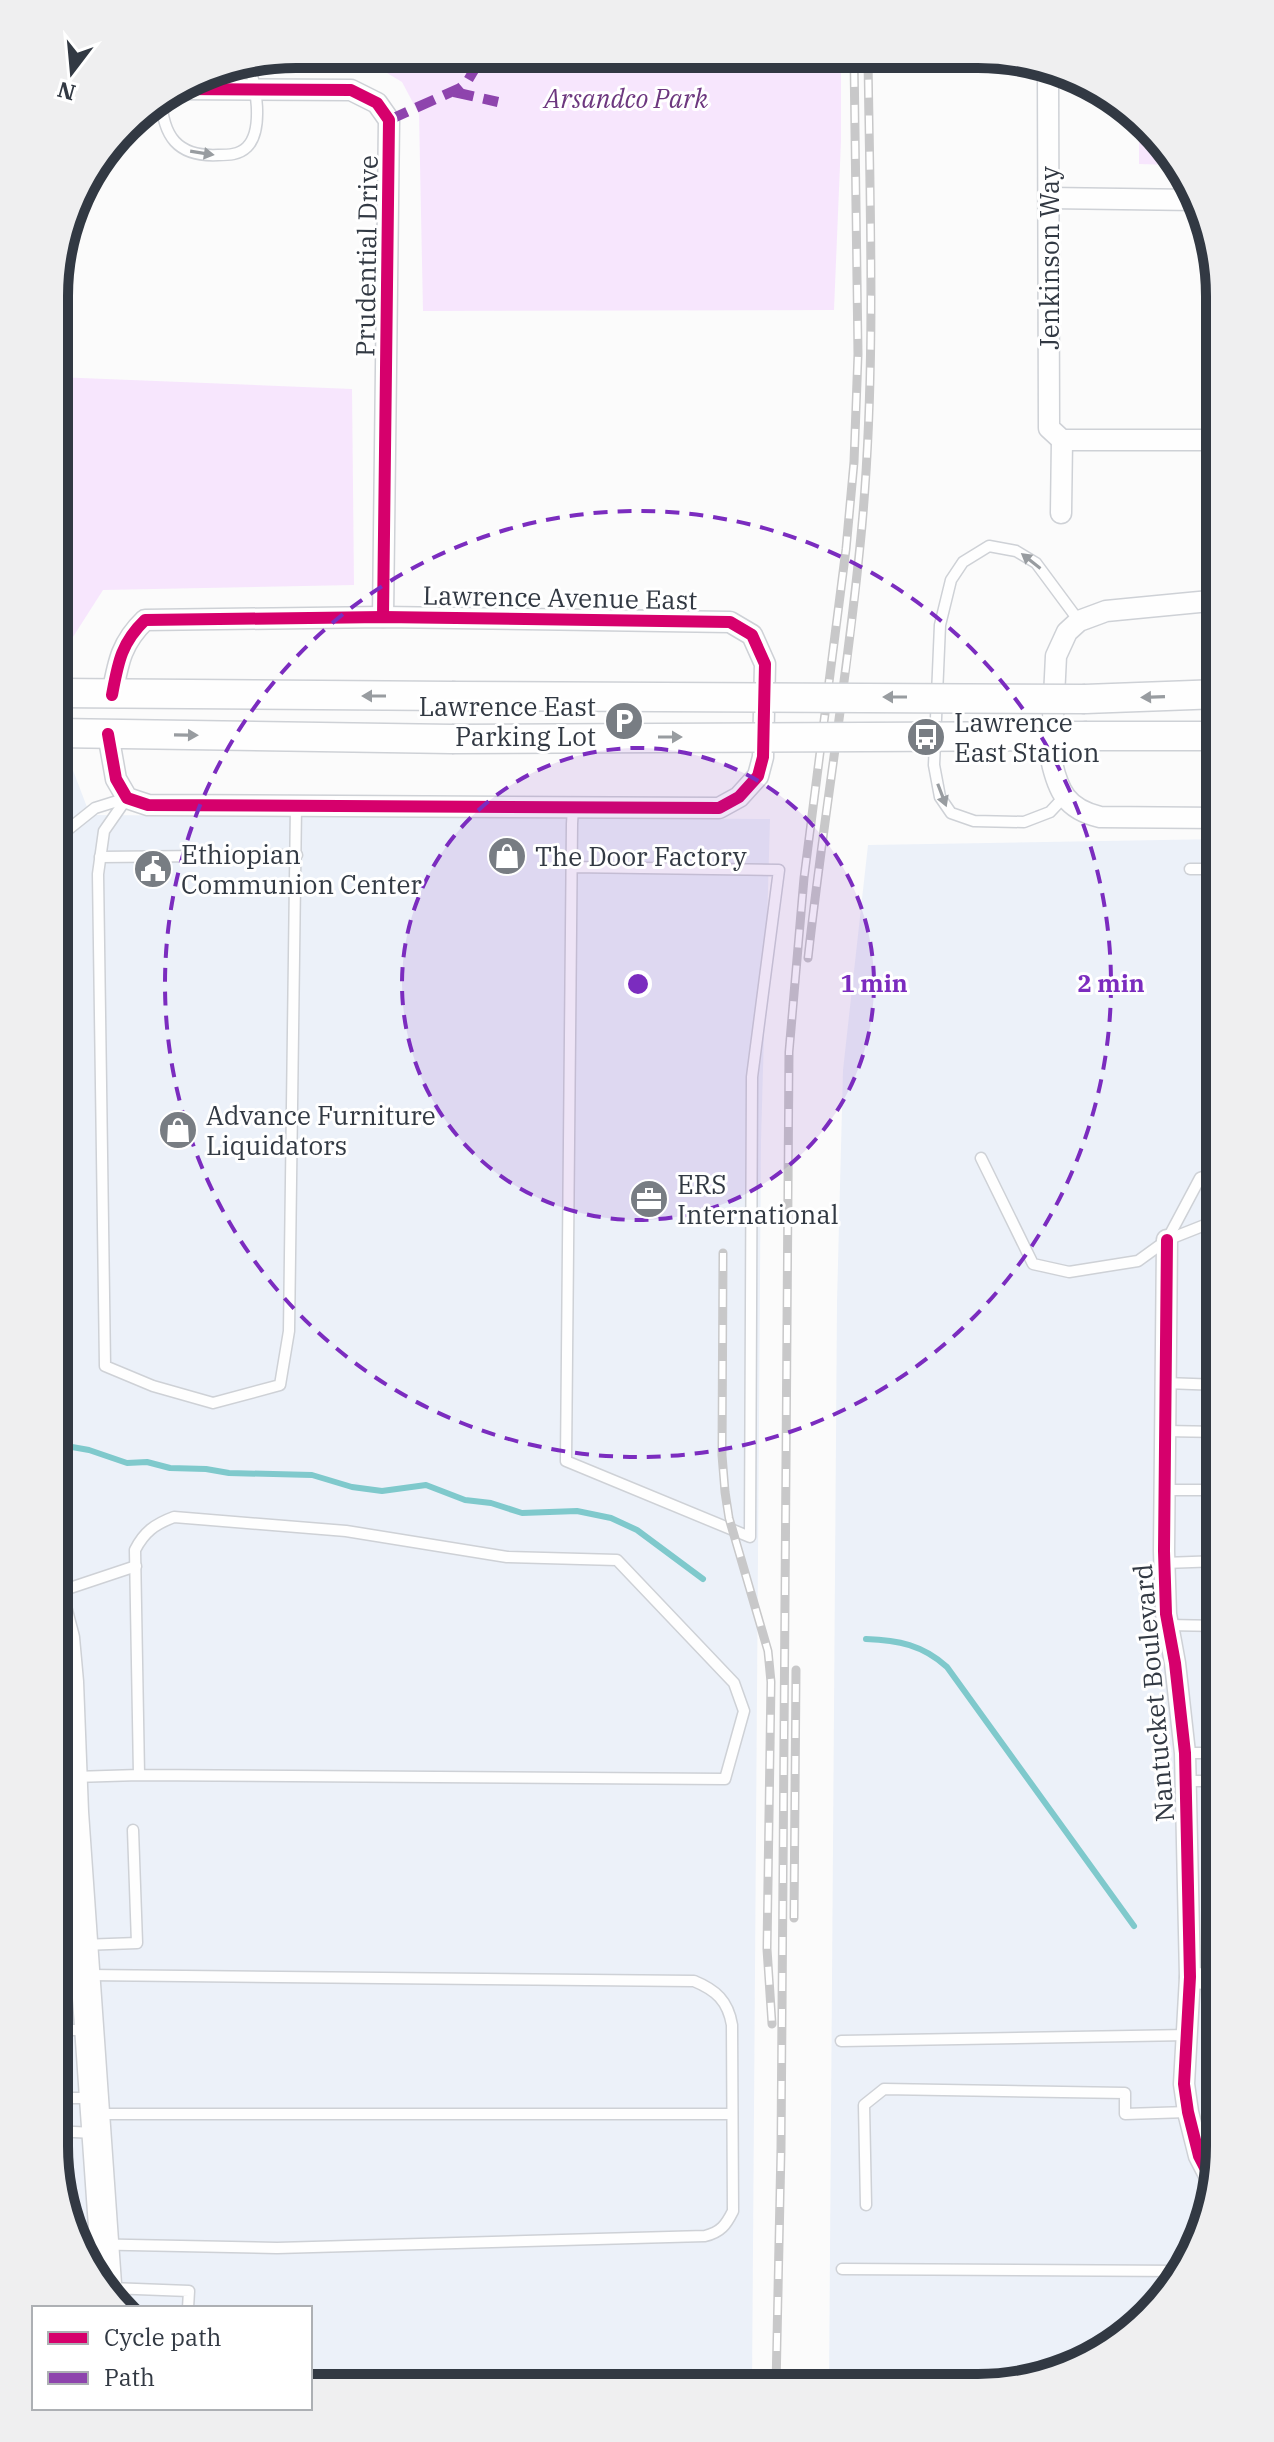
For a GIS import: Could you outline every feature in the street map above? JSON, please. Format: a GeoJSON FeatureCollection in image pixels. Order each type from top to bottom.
{"type":"FeatureCollection","features":[{"type":"Feature","properties":{"kind":"main road"},"geometry":{"type":"LineString","coordinates":[[68,693],[1085,699],[1206,695]]}},
{"type":"Feature","properties":{"kind":"main road"},"geometry":{"type":"LineString","coordinates":[[68,733],[452,739],[1206,736]]}},
{"type":"Feature","properties":{"kind":"main road"},"geometry":{"type":"LineString","coordinates":[[68,1698],[72,1777],[68,1843]]}},
{"type":"Feature","properties":{"kind":"main road"},"geometry":{"type":"LineString","coordinates":[[68,1879],[86,1962],[95,2115],[93,2244]]}},
{"type":"Feature","properties":{"kind":"street","name":"Jenkinson Way"},"geometry":{"type":"LineString","coordinates":[[1048,79],[1049,428],[1062,440],[1061,513]]}},
{"type":"Feature","properties":{"kind":"street","name":"Prudential Drive"},"geometry":{"type":"LineString","coordinates":[[201,89],[351,90],[377,103],[389,120],[383,617]]}},
{"type":"Feature","properties":{"kind":"street"},"geometry":{"type":"LineString","coordinates":[[1049,198],[1185,200]]}},
{"type":"Feature","properties":{"kind":"street"},"geometry":{"type":"LineString","coordinates":[[1062,440],[1206,440]]}},
{"type":"Feature","properties":{"kind":"street"},"geometry":{"type":"LineString","coordinates":[[1206,601],[1106,611],[1079,621],[1067,632],[1056,656],[1051,759],[1064,797],[1082,813],[1100,817],[1206,818]]}},
{"type":"Feature","properties":{"kind":"street","name":"Lawrence Avenue East"},"geometry":{"type":"LineString","coordinates":[[112,695],[118,662],[129,635],[145,620],[383,617],[730,622],[752,635],[765,664],[763,757],[758,776],[739,797],[719,808],[148,805],[127,798]]}},
{"type":"Feature","properties":{"kind":"street"},"geometry":{"type":"LineString","coordinates":[[108,734],[116,779],[127,798]]}},
{"type":"Feature","properties":{"kind":"street","name":"Nantucket Boulevard"},"geometry":{"type":"LineString","coordinates":[[1167,1240],[1164,1563],[1168,1625],[1185,1753],[1190,1977],[1184,2084],[1199,2156],[1205,2168]]}},
{"type":"Feature","properties":{"kind":"street"},"geometry":{"type":"LineString","coordinates":[[1190,1977],[1206,1979]]}},
{"type":"Feature","properties":{"kind":"lane"},"geometry":{"type":"LineString","coordinates":[[162,111],[169,137],[177,145],[193,153],[237,154],[247,148],[254,136],[256,89],[251,72]]}},
{"type":"Feature","properties":{"kind":"lane"},"geometry":{"type":"LineString","coordinates":[[1064,797],[1050,812],[1024,822],[974,821],[951,813],[940,797],[934,765],[940,625],[951,580],[963,562],[989,546],[1016,551],[1036,563],[1079,621]]}},
{"type":"Feature","properties":{"kind":"lane"},"geometry":{"type":"LineString","coordinates":[[68,830],[95,808],[127,798]]}},
{"type":"Feature","properties":{"kind":"lane"},"geometry":{"type":"LineString","coordinates":[[127,798],[104,831],[98,874],[105,1366],[153,1386],[213,1403],[280,1385],[289,1331],[296,806]]}},
{"type":"Feature","properties":{"kind":"lane"},"geometry":{"type":"LineString","coordinates":[[572,867],[779,870],[752,1077],[750,1537],[566,1461],[572,867],[573,807]]}},
{"type":"Feature","properties":{"kind":"lane"},"geometry":{"type":"LineString","coordinates":[[100,857],[297,855]]}},
{"type":"Feature","properties":{"kind":"lane"},"geometry":{"type":"LineString","coordinates":[[1190,869],[1206,869]]}},
{"type":"Feature","properties":{"kind":"lane"},"geometry":{"type":"LineString","coordinates":[[981,1158],[1033,1264],[1069,1272],[1138,1261],[1167,1240],[1206,1225]]}},
{"type":"Feature","properties":{"kind":"lane"},"geometry":{"type":"LineString","coordinates":[[1167,1240],[1200,1178],[1206,1176]]}},
{"type":"Feature","properties":{"kind":"lane"},"geometry":{"type":"LineString","coordinates":[[1165,1383],[1206,1384]]}},
{"type":"Feature","properties":{"kind":"lane"},"geometry":{"type":"LineString","coordinates":[[1165,1431],[1206,1432]]}},
{"type":"Feature","properties":{"kind":"lane"},"geometry":{"type":"LineString","coordinates":[[1164,1490],[1206,1490]]}},
{"type":"Feature","properties":{"kind":"lane"},"geometry":{"type":"LineString","coordinates":[[72,1777],[725,1779],[744,1711],[734,1683],[617,1560],[507,1557],[346,1531],[174,1517],[157,1523],[142,1537],[135,1550],[139,1775]]}},
{"type":"Feature","properties":{"kind":"lane"},"geometry":{"type":"LineString","coordinates":[[1164,1563],[1206,1562]]}},
{"type":"Feature","properties":{"kind":"lane"},"geometry":{"type":"LineString","coordinates":[[68,1589],[136,1566]]}},
{"type":"Feature","properties":{"kind":"lane"},"geometry":{"type":"LineString","coordinates":[[1168,1625],[1206,1626]]}},
{"type":"Feature","properties":{"kind":"lane"},"geometry":{"type":"LineString","coordinates":[[1185,1753],[1206,1753]]}},
{"type":"Feature","properties":{"kind":"lane"},"geometry":{"type":"LineString","coordinates":[[1185,1781],[1206,1781]]}},
{"type":"Feature","properties":{"kind":"lane"},"geometry":{"type":"LineString","coordinates":[[68,1953],[86,1962],[137,1943],[133,1830]]}},
{"type":"Feature","properties":{"kind":"lane"},"geometry":{"type":"LineString","coordinates":[[68,1964],[86,1962],[694,1981],[718,1993],[730,2014],[733,2211],[726,2225],[717,2233],[705,2236],[277,2248],[93,2244]]}},
{"type":"Feature","properties":{"kind":"lane"},"geometry":{"type":"LineString","coordinates":[[68,2030],[90,2030]]}},
{"type":"Feature","properties":{"kind":"lane"},"geometry":{"type":"LineString","coordinates":[[841,2041],[1188,2035]]}},
{"type":"Feature","properties":{"kind":"lane"},"geometry":{"type":"LineString","coordinates":[[866,2205],[864,2105],[884,2089],[1125,2093],[1125,2114],[1188,2112]]}},
{"type":"Feature","properties":{"kind":"lane"},"geometry":{"type":"LineString","coordinates":[[68,2104],[95,2115]]}},
{"type":"Feature","properties":{"kind":"lane"},"geometry":{"type":"LineString","coordinates":[[68,2126],[95,2115],[732,2114]]}},
{"type":"Feature","properties":{"kind":"lane"},"geometry":{"type":"LineString","coordinates":[[842,2269],[1169,2271]]}},
{"type":"Feature","properties":{"kind":"lane"},"geometry":{"type":"LineString","coordinates":[[117,2287],[189,2291],[188,2306]]}},
{"type":"Feature","properties":{"kind":"shaded area"},"geometry":{"type":"Polygon","coordinates":[[[68,757],[90,815],[770,819],[761,1141],[752,2374],[312,2374],[312,2306],[134,2306],[106,2273],[91,2247],[72,2191],[68,2146],[68,757]]]}},
{"type":"Feature","properties":{"kind":"shaded area"},"geometry":{"type":"Polygon","coordinates":[[[1206,839],[1206,2161],[1202,2191],[1194,2220],[1176,2260],[1159,2285],[1128,2318],[1079,2351],[1023,2370],[993,2374],[829,2374],[837,1302],[843,1070],[868,845],[1206,839]]]}},
{"type":"Feature","properties":{"kind":"green space","name":"Arsandco Park"},"geometry":{"type":"Polygon","coordinates":[[[379,68],[841,68],[834,310],[423,311],[419,114],[402,82],[379,68]]]}},
{"type":"Feature","properties":{"kind":"green space"},"geometry":{"type":"Polygon","coordinates":[[[1139,135],[1165,165],[1139,164],[1139,135]]]}},
{"type":"Feature","properties":{"kind":"green space"},"geometry":{"type":"Polygon","coordinates":[[[68,377],[352,389],[354,585],[103,590],[68,645],[68,377]]]}},
{"type":"Feature","properties":{"kind":"waterway"},"geometry":{"type":"LineString","coordinates":[[68,1446],[127,1463],[147,1462],[170,1468],[229,1473],[312,1475],[352,1487],[382,1491],[426,1485],[465,1500],[491,1503],[522,1513],[577,1511],[611,1518],[637,1530],[703,1579]]}},
{"type":"Feature","properties":{"kind":"waterway"},"geometry":{"type":"LineString","coordinates":[[866,1639],[910,1645],[929,1653],[947,1667],[1134,1926]]}},
{"type":"Feature","properties":{"kind":"railway"},"geometry":{"type":"LineString","coordinates":[[776,2374],[781,2148],[789,1052],[804,878],[846,549],[854,462],[858,354],[854,68]]}},
{"type":"Feature","properties":{"kind":"railway"},"geometry":{"type":"LineString","coordinates":[[808,958],[850,633],[866,467],[871,292],[868,68]]}},
{"type":"Feature","properties":{"kind":"railway"},"geometry":{"type":"LineString","coordinates":[[723,1253],[722,1455],[725,1492],[729,1518],[768,1651],[771,1682],[767,1949],[772,2024]]}},
{"type":"Feature","properties":{"kind":"railway"},"geometry":{"type":"LineString","coordinates":[[794,1918],[796,1670]]}},
{"type":"Feature","properties":{"kind":"marked path"},"geometry":{"type":"LineString","coordinates":[[389,120],[460,88],[475,68]]}},
{"type":"Feature","properties":{"kind":"marked path"},"geometry":{"type":"LineString","coordinates":[[454,92],[498,102]]}},
{"type":"Feature","properties":{"kind":"cycle path"},"geometry":{"type":"LineString","coordinates":[[200,89],[351,90],[377,103],[389,120],[383,617]]}},
{"type":"Feature","properties":{"kind":"cycle path"},"geometry":{"type":"LineString","coordinates":[[108,734],[116,779],[127,798],[148,805],[719,808],[739,797],[758,776],[763,757],[765,664],[752,635],[730,622],[383,617],[145,620],[122,654],[112,695]]}},
{"type":"Feature","properties":{"kind":"cycle path"},"geometry":{"type":"LineString","coordinates":[[1167,1240],[1164,1551],[1166,1614],[1185,1753],[1190,1977],[1184,2084],[1199,2156],[1205,2168]]}},
{"type":"Feature","properties":{"kind":"place","name":"Lawrence East Parking Lot"},"geometry":{"type":"Point","coordinates":[624,721]}},
{"type":"Feature","properties":{"kind":"place","name":"Lawrence East Station"},"geometry":{"type":"Point","coordinates":[926,737]}},
{"type":"Feature","properties":{"kind":"place","name":"The Door Factory"},"geometry":{"type":"Point","coordinates":[507,856]}},
{"type":"Feature","properties":{"kind":"place","name":"Ethiopian Communion Center"},"geometry":{"type":"Point","coordinates":[153,869]}},
{"type":"Feature","properties":{"kind":"place","name":"Advance Furniture Liquidators"},"geometry":{"type":"Point","coordinates":[178,1130]}},
{"type":"Feature","properties":{"kind":"place","name":"ERS International"},"geometry":{"type":"Point","coordinates":[649,1199]}}]}
